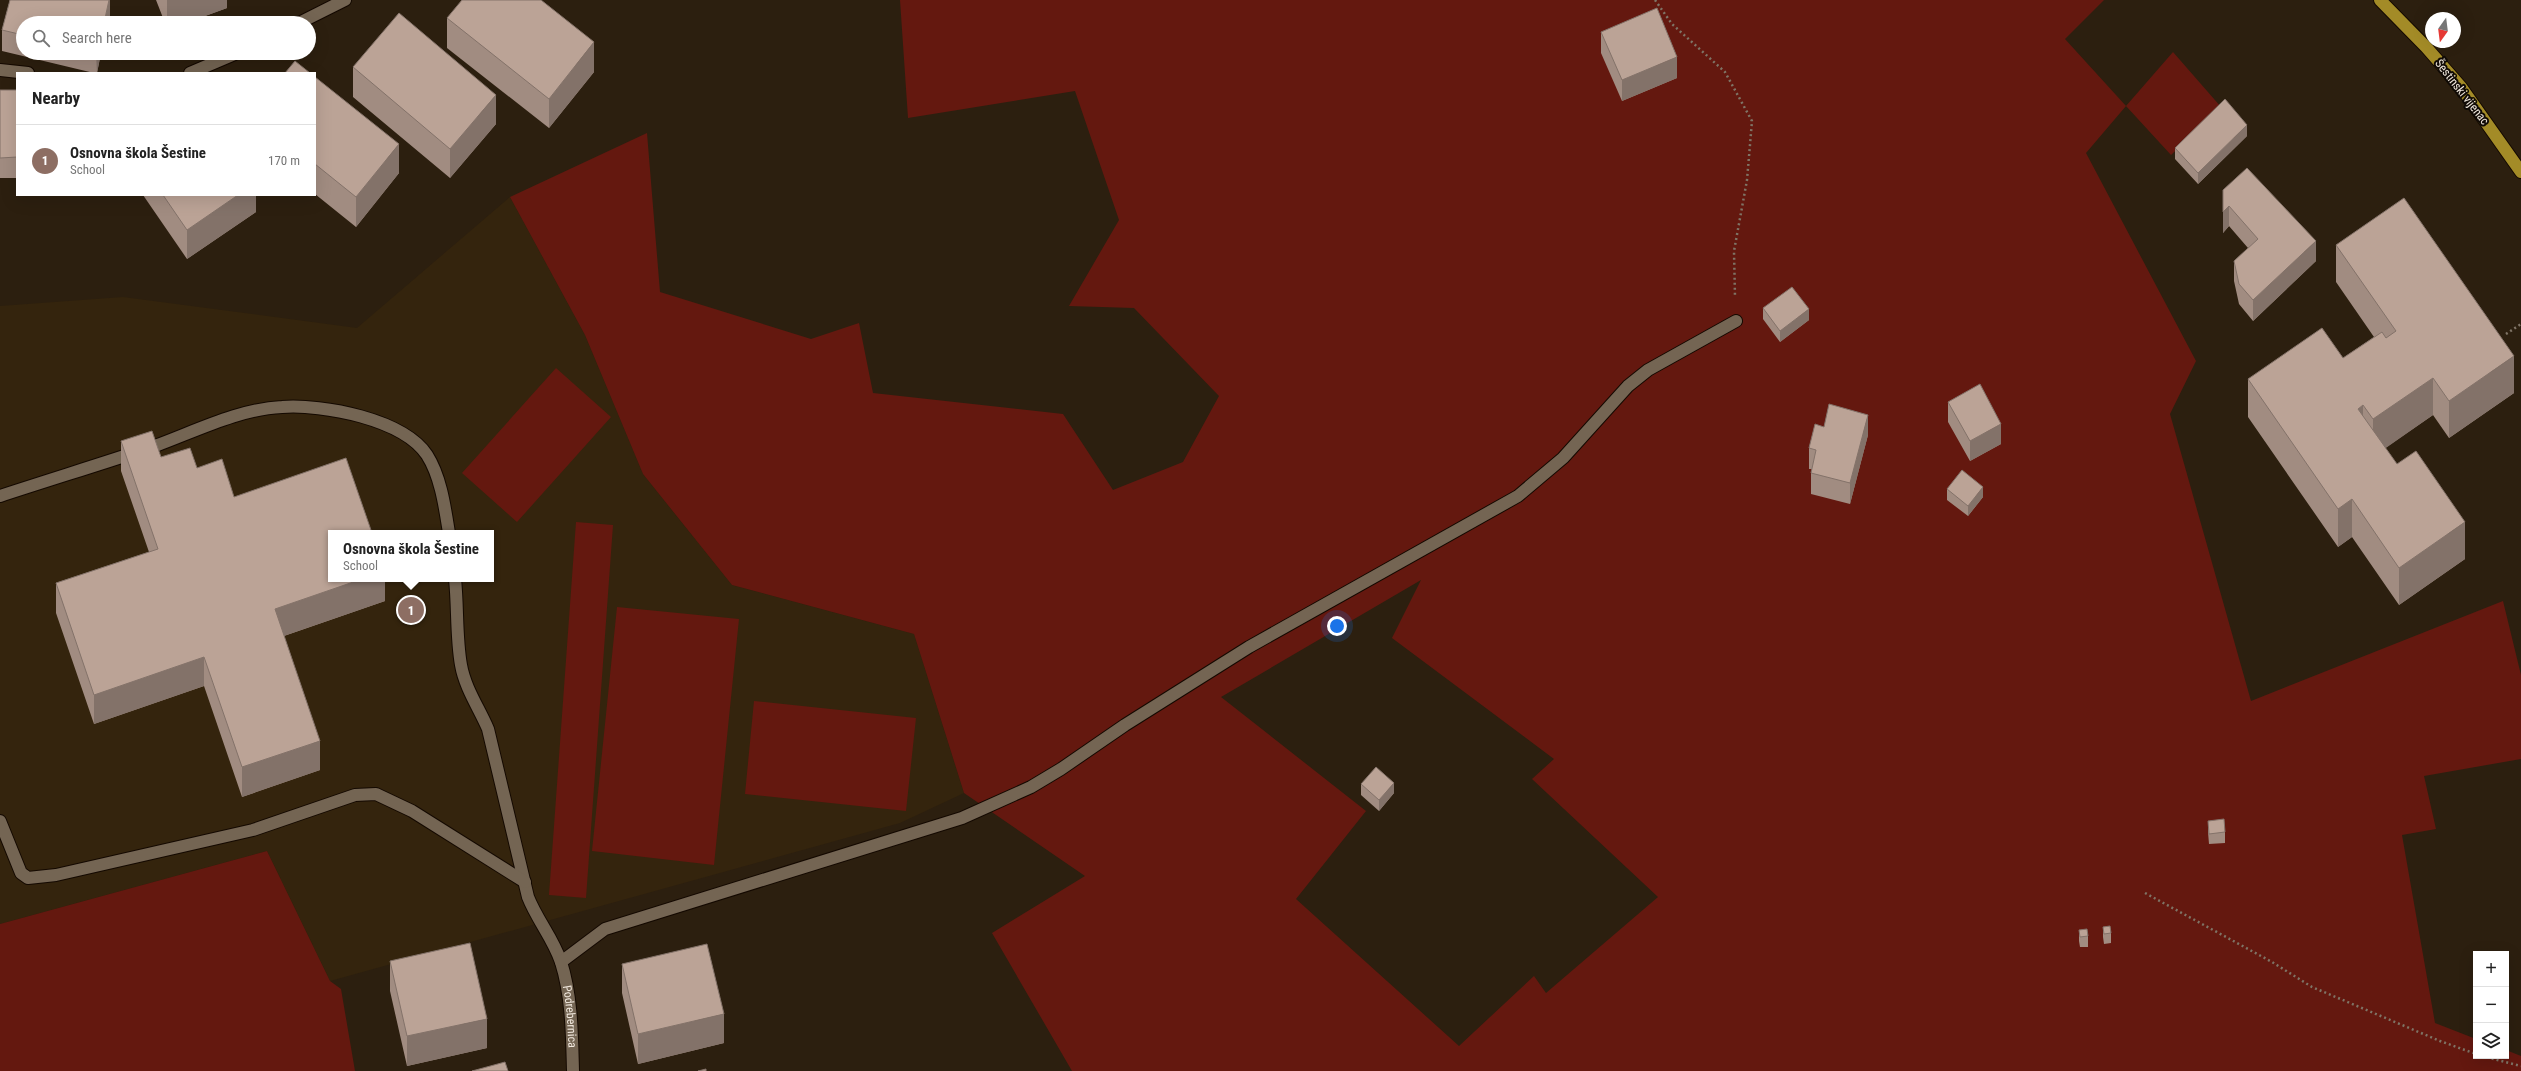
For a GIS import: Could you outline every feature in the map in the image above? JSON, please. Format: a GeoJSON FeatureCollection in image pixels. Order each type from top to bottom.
{"type":"FeatureCollection","features":[{"type":"Feature","properties":{"kind":"main road","name":"Šestinski vijenac"},"geometry":{"type":"LineString","coordinates":[[2380,0],[2426,47],[2461,87],[2521,172]]}},
{"type":"Feature","properties":{"kind":"street"},"geometry":{"type":"LineString","coordinates":[[313,16],[345,0]]}},
{"type":"Feature","properties":{"kind":"street"},"geometry":{"type":"LineString","coordinates":[[192,72],[221,60]]}},
{"type":"Feature","properties":{"kind":"street"},"geometry":{"type":"LineString","coordinates":[[0,70],[19,72]]}},
{"type":"Feature","properties":{"kind":"street"},"geometry":{"type":"LineString","coordinates":[[561,962],[605,929],[962,818],[1031,787],[1061,769],[1125,724],[1249,647],[1518,496],[1563,458],[1628,386],[1648,370],[1736,321]]}},
{"type":"Feature","properties":{"kind":"street"},"geometry":{"type":"LineString","coordinates":[[0,496],[155,446],[243,414],[281,407],[310,406],[370,420],[394,428],[413,439],[427,455],[435,475],[444,500],[449,530]]}},
{"type":"Feature","properties":{"kind":"street","name":"Podrebernica"},"geometry":{"type":"LineString","coordinates":[[455,582],[461,664],[467,687],[478,706],[488,730],[525,882],[537,918],[551,938],[561,962],[571,1015],[573,1071]]}},
{"type":"Feature","properties":{"kind":"street"},"geometry":{"type":"LineString","coordinates":[[0,821],[21,873],[28,878],[49,876],[253,830],[355,795],[376,794],[412,811],[525,882]]}},
{"type":"Feature","properties":{"kind":"path"},"geometry":{"type":"LineString","coordinates":[[1656,0],[1672,24],[1725,72],[1752,121],[1747,180],[1734,251],[1736,321]]}},
{"type":"Feature","properties":{"kind":"path"},"geometry":{"type":"LineString","coordinates":[[2506,334],[2521,324]]}},
{"type":"Feature","properties":{"kind":"path"},"geometry":{"type":"LineString","coordinates":[[2145,893],[2272,962],[2312,987],[2440,1042],[2473,1053]]}},
{"type":"Feature","properties":{"kind":"path"},"geometry":{"type":"LineString","coordinates":[[2494,1059],[2521,1066]]}},
{"type":"Feature","properties":{"kind":"shaded area"},"geometry":{"type":"Polygon","coordinates":[[[900,0],[2104,0],[2065,39],[2126,106],[2086,153],[2196,361],[2170,414],[2251,701],[2503,601],[2521,675],[2521,759],[2424,776],[2436,829],[2402,835],[2435,1023],[2473,1038],[2473,1059],[2509,1059],[2509,1051],[2521,1056],[2521,1071],[1072,1071],[992,933],[1085,876],[964,793],[914,634],[732,585],[643,474],[585,335],[510,197],[647,133],[660,292],[811,339],[859,323],[873,393],[1063,414],[1113,490],[1183,462],[1219,396],[1134,308],[1069,306],[1119,220],[1075,91],[908,118],[900,0]],[[1421,580],[1221,697],[1366,811],[1296,899],[1459,1046],[1534,976],[1546,993],[1658,897],[1532,779],[1554,759],[1392,638],[1421,580]]]}},
{"type":"Feature","properties":{"kind":"shaded area"},"geometry":{"type":"Polygon","coordinates":[[[2173,52],[2221,107],[2171,155],[2126,106],[2173,52]]]}},
{"type":"Feature","properties":{"kind":"shaded area"},"geometry":{"type":"Polygon","coordinates":[[[510,197],[585,335],[643,474],[732,585],[914,634],[964,793],[900,823],[330,981],[267,851],[0,924],[0,306],[123,297],[357,328],[510,197]]]}},
{"type":"Feature","properties":{"kind":"shaded area"},"geometry":{"type":"Polygon","coordinates":[[[556,368],[611,417],[517,522],[462,473],[556,368]]]}},
{"type":"Feature","properties":{"kind":"shaded area"},"geometry":{"type":"Polygon","coordinates":[[[576,522],[613,525],[586,898],[549,895],[576,522]]]}},
{"type":"Feature","properties":{"kind":"shaded area"},"geometry":{"type":"Polygon","coordinates":[[[617,607],[739,619],[714,865],[592,851],[617,607]]]}},
{"type":"Feature","properties":{"kind":"shaded area"},"geometry":{"type":"Polygon","coordinates":[[[754,701],[916,718],[906,811],[745,794],[754,701]]]}},
{"type":"Feature","properties":{"kind":"shaded area"},"geometry":{"type":"Polygon","coordinates":[[[267,851],[330,981],[341,989],[355,1071],[0,1071],[0,924],[267,851]]]}},
{"type":"Feature","properties":{"kind":"building"},"geometry":{"type":"Polygon","coordinates":[[[10,0],[109,0],[106,16],[16,16],[16,33],[2,30],[10,0]]]}},
{"type":"Feature","properties":{"kind":"building"},"geometry":{"type":"Polygon","coordinates":[[[462,0],[541,0],[594,42],[549,99],[447,18],[462,0]]]}},
{"type":"Feature","properties":{"kind":"building"},"geometry":{"type":"Polygon","coordinates":[[[1657,8],[1677,57],[1622,80],[1601,32],[1657,8]]]}},
{"type":"Feature","properties":{"kind":"building"},"geometry":{"type":"Polygon","coordinates":[[[399,13],[496,95],[450,149],[353,67],[399,13]]]}},
{"type":"Feature","properties":{"kind":"building"},"geometry":{"type":"Polygon","coordinates":[[[295,61],[309,72],[286,72],[295,61]]]}},
{"type":"Feature","properties":{"kind":"building"},"geometry":{"type":"Polygon","coordinates":[[[316,78],[399,144],[356,197],[316,165],[316,78]]]}},
{"type":"Feature","properties":{"kind":"building"},"geometry":{"type":"Polygon","coordinates":[[[0,90],[16,90],[16,157],[0,158],[0,90]]]}},
{"type":"Feature","properties":{"kind":"building"},"geometry":{"type":"Polygon","coordinates":[[[2225,99],[2247,125],[2198,173],[2175,148],[2225,99]]]}},
{"type":"Feature","properties":{"kind":"building"},"geometry":{"type":"Polygon","coordinates":[[[2247,168],[2316,241],[2253,300],[2239,284],[2234,261],[2258,239],[2229,206],[2223,212],[2223,190],[2247,168]]]}},
{"type":"Feature","properties":{"kind":"building"},"geometry":{"type":"Polygon","coordinates":[[[164,196],[237,196],[187,230],[164,196]]]}},
{"type":"Feature","properties":{"kind":"building"},"geometry":{"type":"Polygon","coordinates":[[[2404,198],[2514,356],[2449,401],[2433,378],[2373,419],[2363,405],[2358,409],[2397,464],[2416,451],[2465,522],[2399,568],[2352,499],[2338,509],[2248,379],[2322,328],[2343,358],[2382,332],[2386,338],[2396,331],[2336,245],[2404,198]]]}},
{"type":"Feature","properties":{"kind":"building"},"geometry":{"type":"Polygon","coordinates":[[[1792,287],[1809,309],[1780,331],[1763,308],[1792,287]]]}},
{"type":"Feature","properties":{"kind":"building"},"geometry":{"type":"Polygon","coordinates":[[[1980,384],[2001,424],[1970,441],[1948,402],[1980,384]]]}},
{"type":"Feature","properties":{"kind":"building"},"geometry":{"type":"Polygon","coordinates":[[[1829,404],[1868,415],[1850,483],[1811,473],[1816,450],[1809,448],[1815,424],[1824,427],[1829,404]]]}},
{"type":"Feature","properties":{"kind":"building"},"geometry":{"type":"Polygon","coordinates":[[[152,431],[161,457],[190,448],[197,468],[222,459],[234,497],[346,458],[371,530],[328,530],[328,582],[353,582],[275,609],[320,741],[242,767],[204,657],[94,695],[56,583],[158,549],[121,441],[152,431]]]}},
{"type":"Feature","properties":{"kind":"building"},"geometry":{"type":"Polygon","coordinates":[[[1962,470],[1983,487],[1968,506],[1947,489],[1962,470]]]}},
{"type":"Feature","properties":{"kind":"building"},"geometry":{"type":"Polygon","coordinates":[[[1376,767],[1394,783],[1379,800],[1361,784],[1376,767]]]}},
{"type":"Feature","properties":{"kind":"building"},"geometry":{"type":"Polygon","coordinates":[[[2224,819],[2225,832],[2209,834],[2208,821],[2224,819]]]}},
{"type":"Feature","properties":{"kind":"building"},"geometry":{"type":"Polygon","coordinates":[[[2110,926],[2111,933],[2104,934],[2103,927],[2110,926]]]}},
{"type":"Feature","properties":{"kind":"building"},"geometry":{"type":"Polygon","coordinates":[[[2087,929],[2088,936],[2080,937],[2079,930],[2087,929]]]}},
{"type":"Feature","properties":{"kind":"building"},"geometry":{"type":"Polygon","coordinates":[[[470,943],[487,1019],[407,1036],[390,961],[470,943]]]}},
{"type":"Feature","properties":{"kind":"building"},"geometry":{"type":"Polygon","coordinates":[[[707,944],[724,1014],[638,1034],[622,964],[707,944]]]}},
{"type":"Feature","properties":{"kind":"building"},"geometry":{"type":"Polygon","coordinates":[[[505,1062],[508,1071],[472,1071],[505,1062]]]}},
{"type":"Feature","properties":{"kind":"place","name":"Osnovna škola Šestine"},"geometry":{"type":"Point","coordinates":[411,610]}}]}
